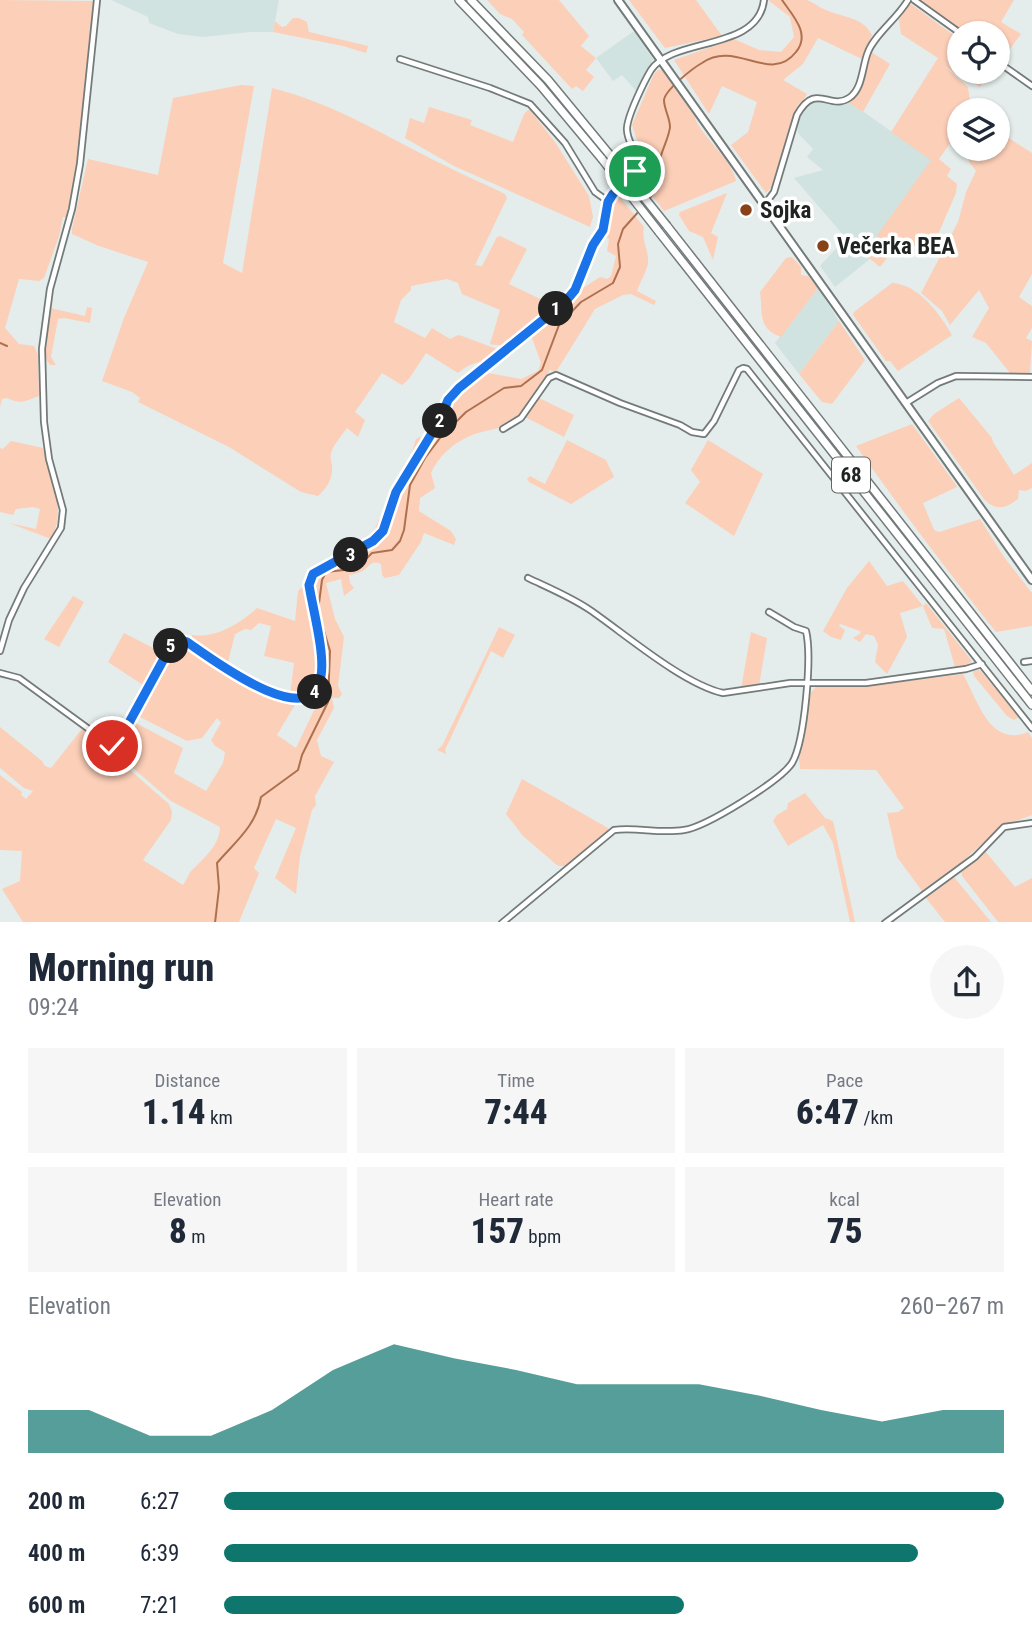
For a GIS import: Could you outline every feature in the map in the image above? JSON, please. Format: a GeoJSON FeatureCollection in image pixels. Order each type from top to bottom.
{"type":"FeatureCollection","features":[{"type":"Feature","properties":{"kind":"highway","name":"68"},"geometry":{"type":"LineString","coordinates":[[459,0],[667,226],[1032,691]]}},
{"type":"Feature","properties":{"kind":"highway","name":"68"},"geometry":{"type":"LineString","coordinates":[[471,0],[548,80],[659,232],[1032,705]]}},
{"type":"Feature","properties":{"kind":"main road"},"geometry":{"type":"LineString","coordinates":[[618,0],[1032,580]]}},
{"type":"Feature","properties":{"kind":"street"},"geometry":{"type":"LineString","coordinates":[[0,651],[9,620],[24,588],[61,528],[63,517],[61,498],[46,443],[42,349],[50,289],[72,209],[80,164],[97,0]]}},
{"type":"Feature","properties":{"kind":"street"},"geometry":{"type":"LineString","coordinates":[[0,673],[19,678],[112,746],[119,741],[172,644],[178,640],[187,642],[249,684],[292,698],[307,698],[314,694],[319,686],[322,667],[309,585],[313,574],[373,541],[383,531],[396,492],[440,420],[448,400],[459,388],[565,302],[575,290],[605,223],[608,202],[619,186],[635,171],[637,155],[627,130],[629,118],[651,70],[662,59],[735,34],[756,20],[764,6],[764,0]]}},
{"type":"Feature","properties":{"kind":"street"},"geometry":{"type":"LineString","coordinates":[[765,204],[774,192],[802,106],[807,100],[841,101],[853,94],[871,45],[895,20],[908,0]]}},
{"type":"Feature","properties":{"kind":"street"},"geometry":{"type":"LineString","coordinates":[[914,0],[947,24]]}},
{"type":"Feature","properties":{"kind":"street"},"geometry":{"type":"LineString","coordinates":[[400,59],[530,104],[565,143],[595,192],[608,202]]}},
{"type":"Feature","properties":{"kind":"street"},"geometry":{"type":"LineString","coordinates":[[1010,70],[1032,86]]}},
{"type":"Feature","properties":{"kind":"street"},"geometry":{"type":"LineString","coordinates":[[503,429],[521,418],[549,378],[556,375],[692,432],[704,434],[714,421],[739,370],[747,369],[1032,728]]}},
{"type":"Feature","properties":{"kind":"street"},"geometry":{"type":"LineString","coordinates":[[906,403],[938,383],[956,376],[1032,377]]}},
{"type":"Feature","properties":{"kind":"street"},"geometry":{"type":"LineString","coordinates":[[528,578],[575,600],[671,668],[712,691],[733,693],[772,685],[866,683],[982,664]]}},
{"type":"Feature","properties":{"kind":"street"},"geometry":{"type":"LineString","coordinates":[[502,922],[614,830],[627,828],[667,831],[700,825],[744,800],[784,772],[793,761],[800,736],[808,684],[808,643],[806,631],[769,612]]}},
{"type":"Feature","properties":{"kind":"street"},"geometry":{"type":"LineString","coordinates":[[1024,662],[1032,661]]}},
{"type":"Feature","properties":{"kind":"street"},"geometry":{"type":"LineString","coordinates":[[886,922],[975,857],[1003,827],[1032,823]]}},
{"type":"Feature","properties":{"kind":"shaded area"},"geometry":{"type":"Polygon","coordinates":[[[0,0],[94,1],[82,132],[67,217],[63,217],[44,278],[39,281],[19,279],[5,328],[19,344],[34,346],[38,355],[39,396],[23,402],[2,399],[0,407],[0,0]]]}},
{"type":"Feature","properties":{"kind":"shaded area"},"geometry":{"type":"Polygon","coordinates":[[[111,0],[279,0],[273,32],[203,37],[178,34],[149,23],[148,17],[111,0]]]}},
{"type":"Feature","properties":{"kind":"shaded area"},"geometry":{"type":"Polygon","coordinates":[[[487,0],[559,0],[589,36],[581,46],[596,58],[586,70],[594,77],[583,91],[576,86],[572,89],[522,35],[524,32],[512,19],[500,14],[487,0]]]}},
{"type":"Feature","properties":{"kind":"shaded area"},"geometry":{"type":"Polygon","coordinates":[[[629,0],[696,0],[722,36],[665,48],[629,0]]]}},
{"type":"Feature","properties":{"kind":"shaded area"},"geometry":{"type":"Polygon","coordinates":[[[768,0],[807,0],[858,21],[872,35],[862,59],[818,38],[803,64],[783,80],[807,94],[800,106],[798,104],[772,187],[766,193],[731,145],[748,132],[757,102],[722,86],[709,114],[674,60],[734,39],[759,50],[781,52],[794,37],[790,17],[768,0]]]}},
{"type":"Feature","properties":{"kind":"shaded area"},"geometry":{"type":"Polygon","coordinates":[[[918,0],[1014,0],[1002,21],[947,21],[918,0]]]}},
{"type":"Feature","properties":{"kind":"shaded area"},"geometry":{"type":"Polygon","coordinates":[[[911,4],[947,30],[947,68],[942,64],[947,68],[947,84],[965,84],[968,87],[969,98],[947,98],[947,148],[939,159],[951,169],[947,176],[957,184],[956,193],[929,255],[902,239],[880,267],[864,254],[931,160],[891,132],[938,58],[901,34],[899,20],[907,5],[911,4]]]}},
{"type":"Feature","properties":{"kind":"shaded area"},"geometry":{"type":"Polygon","coordinates":[[[293,18],[307,22],[309,32],[368,46],[366,53],[273,32],[275,21],[282,27],[293,18]]]}},
{"type":"Feature","properties":{"kind":"shaded area"},"geometry":{"type":"Polygon","coordinates":[[[1010,27],[1021,34],[1010,49],[1010,27]]]}},
{"type":"Feature","properties":{"kind":"shaded area"},"geometry":{"type":"Polygon","coordinates":[[[634,31],[653,59],[638,93],[622,75],[613,81],[596,58],[634,31]]]}},
{"type":"Feature","properties":{"kind":"shaded area"},"geometry":{"type":"Polygon","coordinates":[[[871,52],[890,64],[863,112],[848,102],[861,86],[871,52]]]}},
{"type":"Feature","properties":{"kind":"shaded area"},"geometry":{"type":"Polygon","coordinates":[[[658,70],[663,70],[728,164],[736,181],[664,211],[637,176],[643,157],[632,125],[658,70]]]}},
{"type":"Feature","properties":{"kind":"shaded area"},"geometry":{"type":"Polygon","coordinates":[[[241,85],[254,86],[223,263],[242,273],[272,88],[340,112],[505,194],[507,198],[475,265],[482,266],[500,236],[527,249],[509,284],[555,306],[517,339],[499,345],[490,344],[500,310],[462,294],[458,283],[447,279],[411,286],[411,290],[401,300],[394,322],[425,338],[432,328],[450,339],[462,336],[497,349],[498,355],[487,363],[475,363],[458,373],[426,353],[402,385],[382,373],[355,412],[365,420],[358,437],[347,428],[334,447],[331,454],[331,478],[318,496],[301,492],[229,447],[138,402],[140,398],[132,392],[102,381],[124,318],[148,262],[72,234],[88,159],[158,175],[173,98],[241,85]]]}},
{"type":"Feature","properties":{"kind":"shaded area"},"geometry":{"type":"Polygon","coordinates":[[[821,100],[851,103],[932,160],[865,254],[870,259],[835,287],[820,266],[846,238],[794,178],[823,170],[807,157],[813,149],[798,133],[797,126],[804,108],[821,100]]]}},
{"type":"Feature","properties":{"kind":"shaded area"},"geometry":{"type":"Polygon","coordinates":[[[429,107],[472,120],[470,125],[513,142],[524,114],[530,110],[555,142],[589,196],[593,217],[590,227],[454,166],[405,138],[410,118],[424,123],[429,107]]]}},
{"type":"Feature","properties":{"kind":"shaded area"},"geometry":{"type":"Polygon","coordinates":[[[1010,139],[1032,153],[1032,274],[1019,297],[1032,306],[1032,328],[1026,338],[1032,341],[1030,373],[1010,373],[986,343],[972,337],[989,308],[979,290],[950,325],[942,311],[921,293],[958,222],[966,192],[976,171],[969,162],[1010,161],[1010,139]]]}},
{"type":"Feature","properties":{"kind":"shaded area"},"geometry":{"type":"Polygon","coordinates":[[[727,193],[711,233],[718,237],[713,260],[703,237],[689,231],[679,215],[680,212],[727,193]]]}},
{"type":"Feature","properties":{"kind":"shaded area"},"geometry":{"type":"Polygon","coordinates":[[[619,196],[644,227],[648,263],[637,291],[656,301],[654,305],[631,294],[623,295],[595,309],[556,372],[550,370],[534,399],[517,418],[506,425],[464,439],[442,456],[431,473],[435,488],[420,498],[419,511],[451,531],[456,539],[454,545],[424,533],[399,575],[385,578],[381,564],[371,564],[361,572],[349,575],[354,588],[344,596],[341,579],[326,583],[335,619],[344,637],[338,686],[342,694],[339,698],[332,698],[334,708],[317,740],[321,756],[334,762],[315,796],[316,805],[312,810],[300,856],[296,894],[275,878],[296,828],[276,819],[254,868],[259,873],[239,922],[23,922],[2,889],[20,881],[22,851],[0,850],[0,775],[22,792],[21,795],[26,799],[33,791],[24,788],[0,768],[0,727],[45,766],[51,768],[82,729],[104,747],[169,804],[171,820],[143,860],[183,885],[191,871],[214,846],[220,827],[171,801],[119,756],[117,751],[134,722],[183,748],[174,773],[206,791],[223,763],[225,752],[211,740],[221,723],[217,718],[202,738],[187,741],[138,716],[172,651],[178,644],[184,645],[241,683],[296,703],[277,735],[296,748],[318,702],[311,691],[306,696],[290,695],[294,663],[264,656],[271,626],[259,623],[251,630],[245,629],[235,634],[227,666],[221,658],[219,661],[192,643],[192,635],[210,635],[227,629],[257,608],[295,621],[298,591],[320,571],[353,556],[354,547],[374,531],[379,519],[392,512],[398,493],[410,473],[410,458],[416,439],[440,428],[452,399],[483,372],[521,379],[538,371],[541,363],[532,338],[534,330],[578,291],[600,277],[607,279],[611,276],[616,256],[607,251],[609,239],[602,235],[619,196]]]}},
{"type":"Feature","properties":{"kind":"shaded area"},"geometry":{"type":"Polygon","coordinates":[[[792,257],[801,267],[801,275],[808,276],[818,288],[781,337],[765,324],[760,292],[786,258],[792,257]]]}},
{"type":"Feature","properties":{"kind":"shaded area"},"geometry":{"type":"Polygon","coordinates":[[[892,283],[919,294],[935,310],[952,335],[898,371],[890,361],[886,361],[853,315],[892,283]]]}},
{"type":"Feature","properties":{"kind":"shaded area"},"geometry":{"type":"Polygon","coordinates":[[[818,288],[839,321],[799,374],[775,343],[818,288]]]}},
{"type":"Feature","properties":{"kind":"shaded area"},"geometry":{"type":"Polygon","coordinates":[[[87,307],[92,308],[90,323],[58,319],[51,357],[56,365],[50,365],[45,357],[50,308],[85,316],[87,307]]]}},
{"type":"Feature","properties":{"kind":"shaded area"},"geometry":{"type":"Polygon","coordinates":[[[839,321],[865,360],[832,404],[822,402],[799,374],[839,321]]]}},
{"type":"Feature","properties":{"kind":"shaded area"},"geometry":{"type":"Polygon","coordinates":[[[539,398],[574,415],[564,437],[525,417],[539,398]]]}},
{"type":"Feature","properties":{"kind":"shaded area"},"geometry":{"type":"Polygon","coordinates":[[[959,398],[992,438],[1014,475],[1032,463],[1032,488],[1019,490],[1018,499],[1009,505],[997,507],[984,499],[928,421],[959,398]]]}},
{"type":"Feature","properties":{"kind":"shaded area"},"geometry":{"type":"Polygon","coordinates":[[[912,424],[957,487],[923,503],[934,530],[939,532],[980,519],[1004,557],[1032,593],[1032,626],[996,632],[924,540],[856,446],[912,424]]]}},
{"type":"Feature","properties":{"kind":"shaded area"},"geometry":{"type":"Polygon","coordinates":[[[567,440],[606,460],[614,477],[571,504],[527,479],[530,476],[545,484],[567,440]]]}},
{"type":"Feature","properties":{"kind":"shaded area"},"geometry":{"type":"Polygon","coordinates":[[[708,440],[763,474],[734,536],[685,503],[700,482],[691,470],[708,440]]]}},
{"type":"Feature","properties":{"kind":"shaded area"},"geometry":{"type":"Polygon","coordinates":[[[11,441],[43,448],[58,505],[56,528],[51,539],[9,523],[36,529],[40,509],[16,509],[13,515],[0,512],[0,448],[3,449],[11,441]]]}},
{"type":"Feature","properties":{"kind":"shaded area"},"geometry":{"type":"Polygon","coordinates":[[[869,561],[887,586],[903,581],[923,606],[900,613],[907,637],[887,674],[875,662],[878,645],[874,636],[866,634],[860,642],[853,638],[861,633],[860,631],[840,624],[845,630],[841,640],[823,631],[847,588],[869,561]]]}},
{"type":"Feature","properties":{"kind":"shaded area"},"geometry":{"type":"Polygon","coordinates":[[[73,596],[84,602],[59,647],[44,639],[73,596]]]}},
{"type":"Feature","properties":{"kind":"shaded area"},"geometry":{"type":"Polygon","coordinates":[[[926,603],[972,661],[966,666],[955,667],[944,629],[932,628],[923,606],[926,603]]]}},
{"type":"Feature","properties":{"kind":"shaded area"},"geometry":{"type":"Polygon","coordinates":[[[499,627],[515,635],[503,658],[491,651],[445,750],[446,754],[437,750],[442,746],[499,627]]]}},
{"type":"Feature","properties":{"kind":"shaded area"},"geometry":{"type":"Polygon","coordinates":[[[751,632],[767,638],[759,686],[741,689],[751,632]]]}},
{"type":"Feature","properties":{"kind":"shaded area"},"geometry":{"type":"Polygon","coordinates":[[[124,633],[163,653],[146,687],[108,662],[124,633]]]}},
{"type":"Feature","properties":{"kind":"shaded area"},"geometry":{"type":"Polygon","coordinates":[[[980,670],[1019,717],[1014,720],[1007,716],[974,676],[973,671],[980,670]]]}},
{"type":"Feature","properties":{"kind":"shaded area"},"geometry":{"type":"Polygon","coordinates":[[[963,674],[980,708],[995,728],[1015,735],[1028,732],[1032,738],[1032,815],[1000,827],[961,863],[922,891],[897,857],[887,813],[898,812],[904,808],[876,770],[800,769],[799,758],[810,693],[816,687],[867,686],[963,674]]]}},
{"type":"Feature","properties":{"kind":"shaded area"},"geometry":{"type":"Polygon","coordinates":[[[522,779],[608,828],[608,831],[567,866],[558,866],[523,836],[506,814],[522,779]]]}},
{"type":"Feature","properties":{"kind":"shaded area"},"geometry":{"type":"Polygon","coordinates":[[[805,793],[825,818],[833,821],[855,922],[850,922],[833,843],[823,825],[788,846],[773,821],[787,809],[788,803],[805,793]]]}},
{"type":"Feature","properties":{"kind":"shaded area"},"geometry":{"type":"Polygon","coordinates":[[[985,851],[1015,887],[1032,878],[1032,922],[998,922],[962,876],[961,871],[985,851]]]}},
{"type":"Feature","properties":{"kind":"shaded area"},"geometry":{"type":"Polygon","coordinates":[[[954,877],[991,922],[945,922],[926,898],[954,877]]]}},
{"type":"Feature","properties":{"kind":"waterway"},"geometry":{"type":"LineString","coordinates":[[650,198],[657,185],[660,158],[670,127],[664,103],[666,96],[686,74],[715,57],[727,56],[764,64],[786,61],[796,52],[802,39],[799,25],[782,0]]}},
{"type":"Feature","properties":{"kind":"waterway"},"geometry":{"type":"LineString","coordinates":[[215,922],[219,888],[217,863],[250,825],[261,797],[298,770],[302,755],[328,702],[330,651],[318,611],[322,580],[326,572],[361,564],[372,553],[392,550],[400,541],[410,485],[425,458],[440,438],[466,412],[504,388],[521,386],[542,370],[559,325],[581,302],[613,283],[620,267],[618,244],[623,229],[640,210]]}},
{"type":"Feature","properties":{"kind":"waterway"},"geometry":{"type":"LineString","coordinates":[[0,343],[7,346]]}},
{"type":"Feature","properties":{"kind":"place","name":"Sojka"},"geometry":{"type":"Point","coordinates":[746,210]}},
{"type":"Feature","properties":{"kind":"place","name":"Večerka BEA"},"geometry":{"type":"Point","coordinates":[823,246]}},
{"type":"Feature","properties":{"kind":"route"},"geometry":{"type":"LineString","coordinates":[[112,746],[119,741],[172,644],[178,640],[187,642],[249,684],[292,698],[307,698],[314,694],[319,686],[322,667],[309,585],[313,574],[332,562],[351,555],[383,531],[396,492],[440,420],[448,400],[459,388],[565,302],[575,290],[593,245],[603,230],[608,202],[619,186],[635,171]]}}]}
